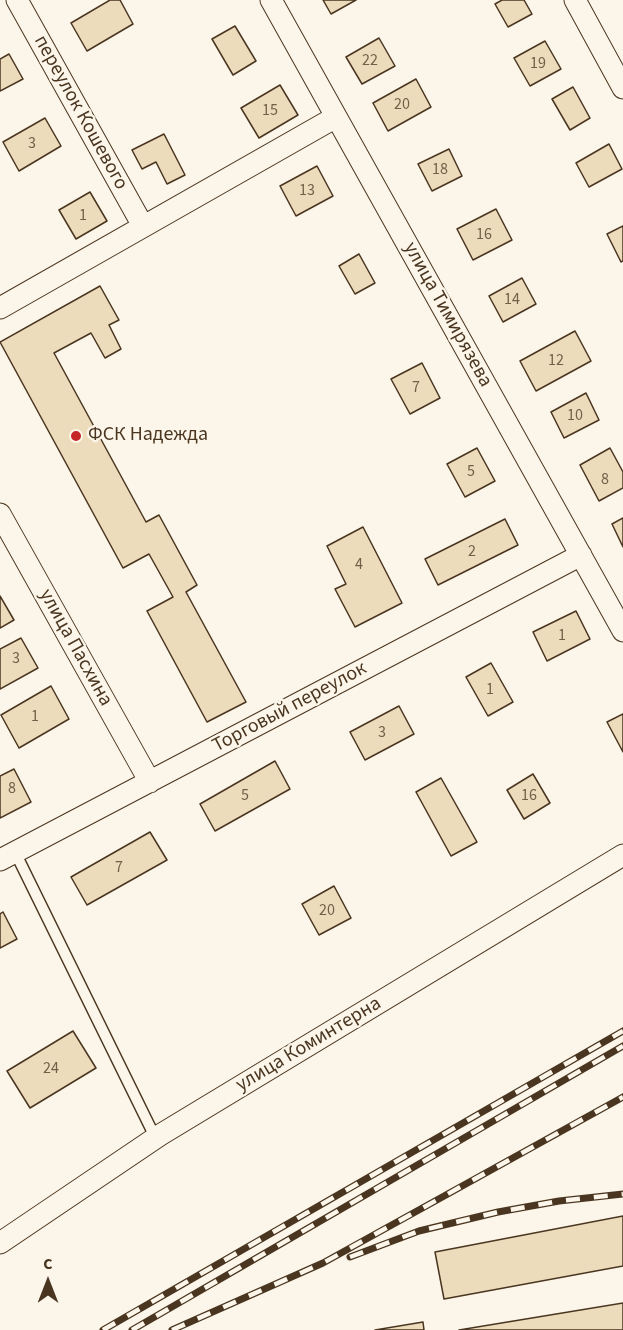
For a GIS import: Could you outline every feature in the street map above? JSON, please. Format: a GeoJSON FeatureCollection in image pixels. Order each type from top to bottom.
{"type":"FeatureCollection","features":[{"type":"Feature","properties":{"kind":"street","name":"переулок Кошевого"},"geometry":{"type":"LineString","coordinates":[[16,0],[143,226]]}},
{"type":"Feature","properties":{"kind":"street","name":"улица Тимирязева"},"geometry":{"type":"LineString","coordinates":[[271,0],[623,631]]}},
{"type":"Feature","properties":{"kind":"street"},"geometry":{"type":"LineString","coordinates":[[575,0],[623,88]]}},
{"type":"Feature","properties":{"kind":"street"},"geometry":{"type":"LineString","coordinates":[[0,308],[336,117]]}},
{"type":"Feature","properties":{"kind":"street","name":"улица Пасхина"},"geometry":{"type":"LineString","coordinates":[[0,514],[150,782]]}},
{"type":"Feature","properties":{"kind":"street","name":"Торговый переулок"},"geometry":{"type":"LineString","coordinates":[[8,856],[580,555]]}},
{"type":"Feature","properties":{"kind":"street","name":"улица Коминтерна"},"geometry":{"type":"LineString","coordinates":[[0,1244],[156,1139],[623,855]]}},
{"type":"Feature","properties":{"kind":"lane"},"geometry":{"type":"LineString","coordinates":[[8,856],[156,1139]]}},
{"type":"Feature","properties":{"kind":"building"},"geometry":{"type":"Polygon","coordinates":[[[110,0],[120,0],[133,24],[87,51],[71,23],[110,0]]]}},
{"type":"Feature","properties":{"kind":"building"},"geometry":{"type":"Polygon","coordinates":[[[323,0],[356,0],[331,14],[323,0]]]}},
{"type":"Feature","properties":{"kind":"building"},"geometry":{"type":"Polygon","coordinates":[[[502,0],[524,0],[532,14],[508,27],[495,4],[502,0]]]}},
{"type":"Feature","properties":{"kind":"building"},"geometry":{"type":"Polygon","coordinates":[[[235,26],[256,61],[233,75],[212,39],[235,26]]]}},
{"type":"Feature","properties":{"kind":"building"},"geometry":{"type":"Polygon","coordinates":[[[379,38],[395,66],[362,84],[346,57],[379,38]]]}},
{"type":"Feature","properties":{"kind":"building"},"geometry":{"type":"Polygon","coordinates":[[[545,41],[561,69],[530,86],[514,58],[545,41]]]}},
{"type":"Feature","properties":{"kind":"building"},"geometry":{"type":"Polygon","coordinates":[[[9,54],[23,79],[0,91],[0,59],[9,54]]]}},
{"type":"Feature","properties":{"kind":"building"},"geometry":{"type":"Polygon","coordinates":[[[416,79],[431,107],[388,131],[373,103],[416,79]]]}},
{"type":"Feature","properties":{"kind":"building"},"geometry":{"type":"Polygon","coordinates":[[[280,85],[298,115],[259,138],[241,108],[280,85]]]}},
{"type":"Feature","properties":{"kind":"building"},"geometry":{"type":"Polygon","coordinates":[[[573,87],[590,118],[570,130],[552,99],[573,87]]]}},
{"type":"Feature","properties":{"kind":"building"},"geometry":{"type":"Polygon","coordinates":[[[45,118],[61,146],[19,171],[3,142],[45,118]]]}},
{"type":"Feature","properties":{"kind":"building"},"geometry":{"type":"Polygon","coordinates":[[[164,134],[185,175],[167,184],[156,162],[142,169],[132,150],[164,134]]]}},
{"type":"Feature","properties":{"kind":"building"},"geometry":{"type":"Polygon","coordinates":[[[609,144],[622,169],[589,187],[576,163],[609,144]]]}},
{"type":"Feature","properties":{"kind":"building"},"geometry":{"type":"Polygon","coordinates":[[[449,149],[462,176],[432,191],[418,164],[449,149]]]}},
{"type":"Feature","properties":{"kind":"building"},"geometry":{"type":"Polygon","coordinates":[[[317,166],[333,196],[296,216],[280,186],[317,166]]]}},
{"type":"Feature","properties":{"kind":"building"},"geometry":{"type":"Polygon","coordinates":[[[90,192],[107,221],[76,239],[59,210],[90,192]]]}},
{"type":"Feature","properties":{"kind":"building"},"geometry":{"type":"Polygon","coordinates":[[[496,209],[512,240],[473,260],[457,229],[496,209]]]}},
{"type":"Feature","properties":{"kind":"building"},"geometry":{"type":"Polygon","coordinates":[[[623,226],[623,261],[621,262],[607,234],[623,226]]]}},
{"type":"Feature","properties":{"kind":"building"},"geometry":{"type":"Polygon","coordinates":[[[359,254],[375,283],[355,294],[339,266],[359,254]]]}},
{"type":"Feature","properties":{"kind":"building"},"geometry":{"type":"Polygon","coordinates":[[[522,278],[536,304],[503,322],[489,296],[522,278]]]}},
{"type":"Feature","properties":{"kind":"building","name":"ФСК Надежда"},"geometry":{"type":"Polygon","coordinates":[[[100,286],[119,320],[109,325],[121,349],[105,358],[91,333],[54,353],[146,522],[159,515],[197,585],[186,592],[246,702],[207,722],[147,611],[173,597],[149,554],[123,568],[0,342],[100,286]]]}},
{"type":"Feature","properties":{"kind":"building"},"geometry":{"type":"Polygon","coordinates":[[[575,331],[591,361],[536,391],[520,361],[575,331]]]}},
{"type":"Feature","properties":{"kind":"building"},"geometry":{"type":"Polygon","coordinates":[[[422,363],[440,398],[410,414],[391,379],[422,363]]]}},
{"type":"Feature","properties":{"kind":"building"},"geometry":{"type":"Polygon","coordinates":[[[586,393],[599,420],[564,438],[551,412],[586,393]]]}},
{"type":"Feature","properties":{"kind":"building"},"geometry":{"type":"Polygon","coordinates":[[[477,448],[495,481],[465,497],[447,464],[477,448]]]}},
{"type":"Feature","properties":{"kind":"building"},"geometry":{"type":"Polygon","coordinates":[[[610,448],[623,472],[623,488],[599,501],[580,465],[610,448]]]}},
{"type":"Feature","properties":{"kind":"building"},"geometry":{"type":"Polygon","coordinates":[[[623,518],[623,547],[612,524],[623,518]]]}},
{"type":"Feature","properties":{"kind":"building"},"geometry":{"type":"Polygon","coordinates":[[[505,519],[518,545],[438,585],[425,559],[505,519]]]}},
{"type":"Feature","properties":{"kind":"building"},"geometry":{"type":"Polygon","coordinates":[[[363,527],[402,603],[355,627],[335,589],[346,584],[327,546],[363,527]]]}},
{"type":"Feature","properties":{"kind":"building"},"geometry":{"type":"Polygon","coordinates":[[[0,596],[14,620],[0,628],[0,596]]]}},
{"type":"Feature","properties":{"kind":"building"},"geometry":{"type":"Polygon","coordinates":[[[576,611],[590,639],[547,661],[533,632],[576,611]]]}},
{"type":"Feature","properties":{"kind":"building"},"geometry":{"type":"Polygon","coordinates":[[[21,638],[38,668],[0,689],[0,649],[21,638]]]}},
{"type":"Feature","properties":{"kind":"building"},"geometry":{"type":"Polygon","coordinates":[[[491,663],[513,702],[488,716],[466,677],[491,663]]]}},
{"type":"Feature","properties":{"kind":"building"},"geometry":{"type":"Polygon","coordinates":[[[51,686],[69,719],[19,748],[1,715],[51,686]]]}},
{"type":"Feature","properties":{"kind":"building"},"geometry":{"type":"Polygon","coordinates":[[[399,706],[414,734],[365,760],[350,732],[399,706]]]}},
{"type":"Feature","properties":{"kind":"building"},"geometry":{"type":"Polygon","coordinates":[[[623,714],[623,752],[607,722],[623,714]]]}},
{"type":"Feature","properties":{"kind":"building"},"geometry":{"type":"Polygon","coordinates":[[[275,761],[290,789],[215,831],[200,804],[275,761]]]}},
{"type":"Feature","properties":{"kind":"building"},"geometry":{"type":"Polygon","coordinates":[[[14,769],[31,802],[0,818],[0,776],[14,769]]]}},
{"type":"Feature","properties":{"kind":"building"},"geometry":{"type":"Polygon","coordinates":[[[533,774],[550,803],[524,819],[507,790],[533,774]]]}},
{"type":"Feature","properties":{"kind":"building"},"geometry":{"type":"Polygon","coordinates":[[[441,778],[477,842],[451,856],[416,792],[441,778]]]}},
{"type":"Feature","properties":{"kind":"building"},"geometry":{"type":"Polygon","coordinates":[[[150,832],[167,860],[87,905],[71,877],[150,832]]]}},
{"type":"Feature","properties":{"kind":"building"},"geometry":{"type":"Polygon","coordinates":[[[334,886],[351,918],[319,935],[302,904],[334,886]]]}},
{"type":"Feature","properties":{"kind":"building"},"geometry":{"type":"Polygon","coordinates":[[[3,912],[17,939],[0,948],[0,914],[3,912]]]}},
{"type":"Feature","properties":{"kind":"building"},"geometry":{"type":"Polygon","coordinates":[[[73,1031],[96,1068],[30,1108],[7,1071],[73,1031]]]}},
{"type":"Feature","properties":{"kind":"building"},"geometry":{"type":"Polygon","coordinates":[[[623,1216],[623,1266],[444,1299],[435,1252],[623,1216]]]}},
{"type":"Feature","properties":{"kind":"building"},"geometry":{"type":"Polygon","coordinates":[[[623,1303],[623,1330],[459,1330],[623,1303]]]}},
{"type":"Feature","properties":{"kind":"building"},"geometry":{"type":"Polygon","coordinates":[[[423,1322],[424,1330],[375,1330],[423,1322]]]}},
{"type":"Feature","properties":{"kind":"railway"},"geometry":{"type":"LineString","coordinates":[[103,1330],[623,1031]]}},
{"type":"Feature","properties":{"kind":"railway"},"geometry":{"type":"LineString","coordinates":[[132,1330],[623,1046]]}},
{"type":"Feature","properties":{"kind":"railway"},"geometry":{"type":"LineString","coordinates":[[172,1330],[323,1263],[623,1097]]}},
{"type":"Feature","properties":{"kind":"railway"},"geometry":{"type":"LineString","coordinates":[[350,1257],[419,1231],[498,1212],[559,1201],[623,1194]]}},
{"type":"Feature","properties":{"kind":"place","name":"ФСК Надежда"},"geometry":{"type":"Point","coordinates":[76,436]}}]}
